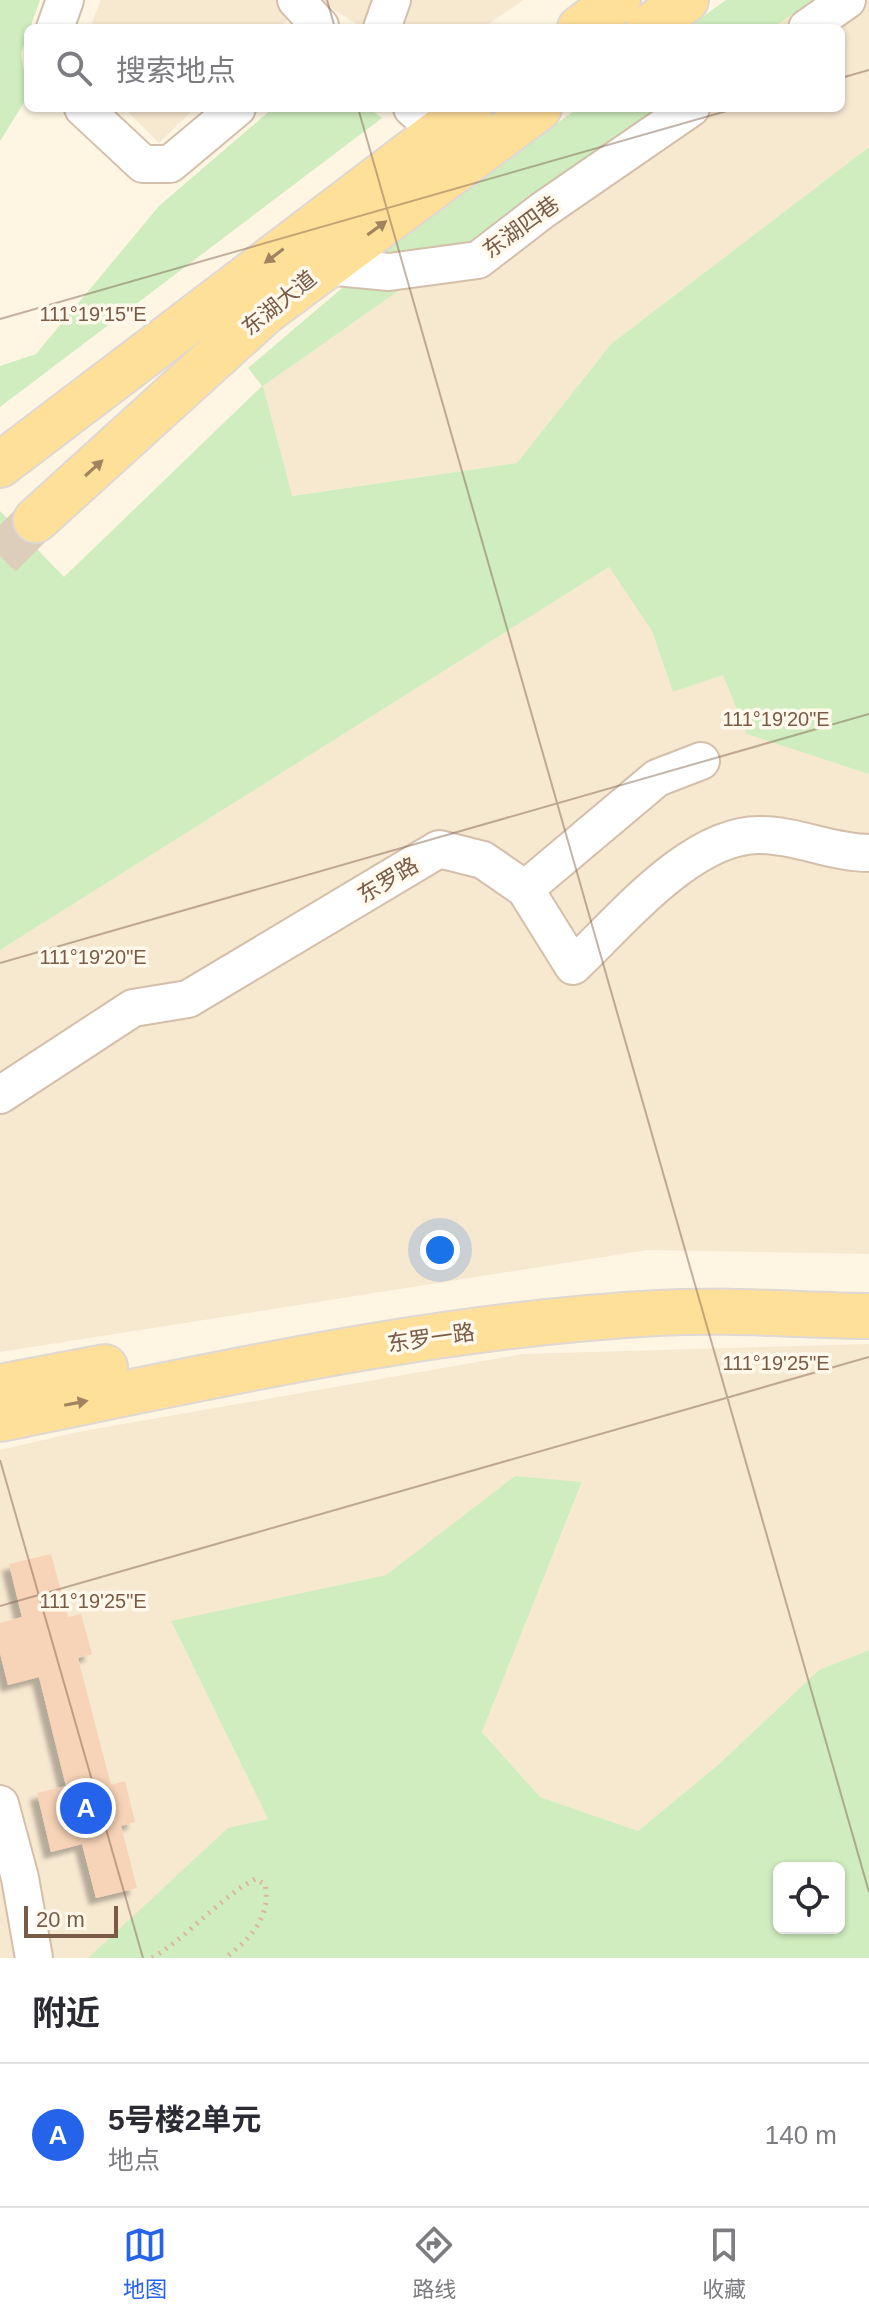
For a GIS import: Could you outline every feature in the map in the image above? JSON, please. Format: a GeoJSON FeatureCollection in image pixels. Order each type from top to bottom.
{"type":"FeatureCollection","features":[{"type":"Feature","properties":{"kind":"main road"},"geometry":{"type":"LineString","coordinates":[[585,24],[618,0]]}},
{"type":"Feature","properties":{"kind":"main road"},"geometry":{"type":"LineString","coordinates":[[653,24],[686,0]]}},
{"type":"Feature","properties":{"kind":"main road","name":"东湖大道"},"geometry":{"type":"LineString","coordinates":[[36,520],[265,312],[534,112]]}},
{"type":"Feature","properties":{"kind":"main road","name":"东湖大道"},"geometry":{"type":"LineString","coordinates":[[0,465],[440,116]]}},
{"type":"Feature","properties":{"kind":"main road","name":"东罗一路"},"geometry":{"type":"LineString","coordinates":[[0,1387],[301,1329],[468,1305],[658,1285],[869,1289]]}},
{"type":"Feature","properties":{"kind":"main road","name":"东罗一路"},"geometry":{"type":"LineString","coordinates":[[0,1419],[305,1357],[469,1332],[659,1313],[869,1316]]}},
{"type":"Feature","properties":{"kind":"street"},"geometry":{"type":"LineString","coordinates":[[56,24],[65,0]]}},
{"type":"Feature","properties":{"kind":"street"},"geometry":{"type":"LineString","coordinates":[[296,0],[317,24]]}},
{"type":"Feature","properties":{"kind":"street"},"geometry":{"type":"LineString","coordinates":[[383,24],[392,0]]}},
{"type":"Feature","properties":{"kind":"street"},"geometry":{"type":"LineString","coordinates":[[813,24],[847,0]]}},
{"type":"Feature","properties":{"kind":"street"},"geometry":{"type":"LineString","coordinates":[[87,112],[143,164],[170,164],[232,112]]}},
{"type":"Feature","properties":{"kind":"street","name":"东湖四巷"},"geometry":{"type":"LineString","coordinates":[[326,266],[389,272],[478,260],[685,112]]}},
{"type":"Feature","properties":{"kind":"street"},"geometry":{"type":"LineString","coordinates":[[525,889],[657,778],[701,761]]}},
{"type":"Feature","properties":{"kind":"street","name":"东罗路"},"geometry":{"type":"LineString","coordinates":[[0,1095],[133,1008],[188,999],[439,849],[483,860],[525,889],[573,966],[682,864],[724,841],[760,835],[869,853]]}},
{"type":"Feature","properties":{"kind":"street"},"geometry":{"type":"LineString","coordinates":[[0,1804],[20,1878],[34,1958]]}},
{"type":"Feature","properties":{"kind":"path"},"geometry":{"type":"LineString","coordinates":[[152,1958],[190,1931],[232,1892],[255,1879],[265,1884],[268,1897],[263,1918],[242,1945],[225,1958]]}},
{"type":"Feature","properties":{"kind":"shaded area"},"geometry":{"type":"Polygon","coordinates":[[[101,0],[308,0],[283,24],[92,24],[101,0]]]}},
{"type":"Feature","properties":{"kind":"shaded area"},"geometry":{"type":"Polygon","coordinates":[[[319,0],[523,0],[489,24],[357,24],[319,0]]]}},
{"type":"Feature","properties":{"kind":"shaded area"},"geometry":{"type":"Polygon","coordinates":[[[812,0],[869,0],[869,147],[611,344],[517,463],[291,496],[263,386],[653,112],[845,112],[845,24],[779,24],[812,0]]]}},
{"type":"Feature","properties":{"kind":"shaded area"},"geometry":{"type":"Polygon","coordinates":[[[128,112],[191,112],[159,143],[128,112]]]}},
{"type":"Feature","properties":{"kind":"shaded area"},"geometry":{"type":"Polygon","coordinates":[[[609,567],[652,631],[673,692],[723,675],[869,774],[869,1254],[647,1250],[0,1352],[0,950],[609,567]]]}},
{"type":"Feature","properties":{"kind":"shaded area"},"geometry":{"type":"Polygon","coordinates":[[[869,1344],[869,1650],[819,1670],[719,1764],[638,1831],[540,1797],[482,1732],[582,1483],[515,1476],[386,1575],[171,1621],[268,1819],[279,1958],[0,1958],[0,1450],[78,1432],[523,1354],[869,1344]]]}},
{"type":"Feature","properties":{"kind":"green space"},"geometry":{"type":"Polygon","coordinates":[[[0,0],[40,0],[31,24],[24,24],[21,53],[24,102],[0,141],[0,0]]]}},
{"type":"Feature","properties":{"kind":"green space"},"geometry":{"type":"Polygon","coordinates":[[[726,0],[812,0],[779,24],[693,24],[726,0]]]}},
{"type":"Feature","properties":{"kind":"green space"},"geometry":{"type":"Polygon","coordinates":[[[268,112],[374,112],[382,118],[0,407],[0,366],[36,354],[159,206],[268,112]]]}},
{"type":"Feature","properties":{"kind":"green space"},"geometry":{"type":"Polygon","coordinates":[[[573,112],[653,112],[263,386],[292,496],[517,463],[611,344],[869,147],[869,774],[747,734],[723,675],[673,692],[652,631],[609,567],[0,950],[0,511],[64,577],[262,386],[248,368],[407,233],[573,112]]]}},
{"type":"Feature","properties":{"kind":"green space"},"geometry":{"type":"Polygon","coordinates":[[[515,1476],[582,1482],[482,1732],[540,1797],[638,1831],[719,1764],[819,1670],[869,1650],[869,1958],[88,1958],[228,1828],[268,1819],[171,1621],[386,1575],[515,1476]]]}},
{"type":"Feature","properties":{"kind":"building"},"geometry":{"type":"Polygon","coordinates":[[[51,1554],[68,1617],[81,1614],[92,1654],[78,1658],[111,1785],[125,1781],[135,1822],[121,1826],[137,1888],[96,1898],[82,1844],[51,1852],[37,1793],[66,1786],[39,1677],[8,1685],[0,1653],[0,1623],[22,1617],[9,1564],[51,1554]]]}},
{"type":"Feature","properties":{"kind":"tunnel"},"geometry":{"type":"LineString","coordinates":[[0,556],[36,520]]}},
{"type":"Feature","properties":{"kind":"place","name":"5号楼2单元"},"geometry":{"type":"Point","coordinates":[86,1808]}}]}
